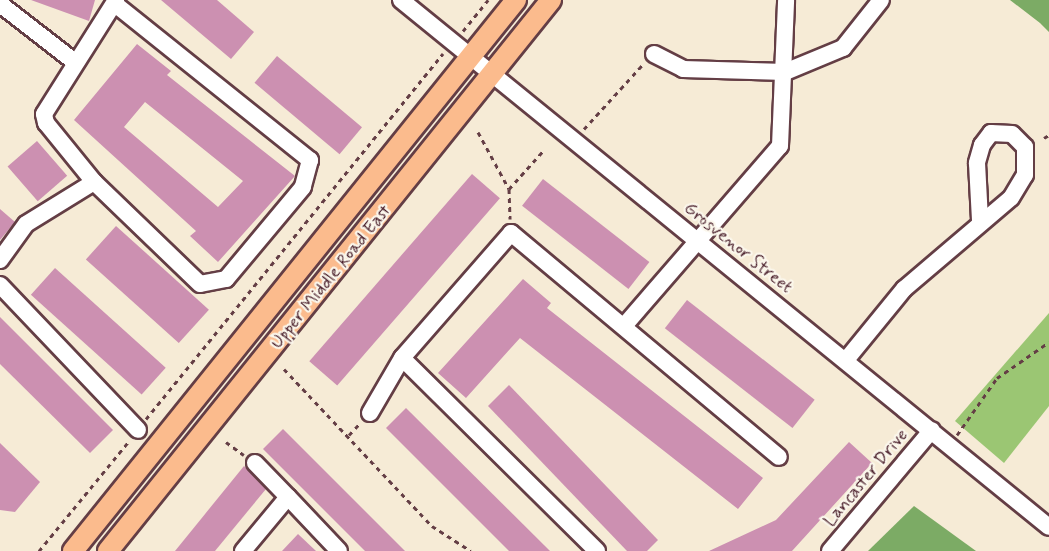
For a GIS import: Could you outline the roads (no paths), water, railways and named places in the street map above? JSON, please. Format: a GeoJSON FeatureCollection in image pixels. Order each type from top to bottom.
{"type":"FeatureCollection","features":[{"type":"Feature","properties":{"kind":"main road","name":"Upper Middle Road East"},"geometry":{"type":"LineString","coordinates":[[73,551],[516,0]]}},
{"type":"Feature","properties":{"kind":"main road","name":"Upper Middle Road East"},"geometry":{"type":"LineString","coordinates":[[108,551],[550,0]]}},
{"type":"Feature","properties":{"kind":"street","name":"Grosvenor Street"},"geometry":{"type":"LineString","coordinates":[[401,0],[1049,527]]}},
{"type":"Feature","properties":{"kind":"street"},"geometry":{"type":"LineString","coordinates":[[624,326],[780,146],[785,72],[786,0]]}},
{"type":"Feature","properties":{"kind":"street"},"geometry":{"type":"LineString","coordinates":[[654,54],[683,69],[785,72],[843,48],[881,0]]}},
{"type":"Feature","properties":{"kind":"street"},"geometry":{"type":"LineString","coordinates":[[116,2],[310,160],[303,187],[225,279],[200,284],[94,182],[44,114],[76,63],[116,2]]}},
{"type":"Feature","properties":{"kind":"street"},"geometry":{"type":"LineString","coordinates":[[0,4],[76,63]]}},
{"type":"Feature","properties":{"kind":"street"},"geometry":{"type":"LineString","coordinates":[[846,360],[904,289],[968,240],[980,221],[1011,198],[1025,175],[1025,147],[1012,134],[991,133],[982,145],[977,163],[980,221]]}},
{"type":"Feature","properties":{"kind":"street"},"geometry":{"type":"LineString","coordinates":[[0,260],[26,224],[94,182]]}},
{"type":"Feature","properties":{"kind":"street"},"geometry":{"type":"LineString","coordinates":[[370,413],[402,358],[511,233],[779,457]]}},
{"type":"Feature","properties":{"kind":"street"},"geometry":{"type":"LineString","coordinates":[[0,285],[138,430]]}},
{"type":"Feature","properties":{"kind":"street"},"geometry":{"type":"LineString","coordinates":[[402,358],[597,551]]}},
{"type":"Feature","properties":{"kind":"street","name":"Lancaster Drive"},"geometry":{"type":"LineString","coordinates":[[830,551],[932,430]]}},
{"type":"Feature","properties":{"kind":"street"},"geometry":{"type":"LineString","coordinates":[[255,463],[339,551]]}},
{"type":"Feature","properties":{"kind":"street"},"geometry":{"type":"LineString","coordinates":[[243,551],[288,497]]}}]}
